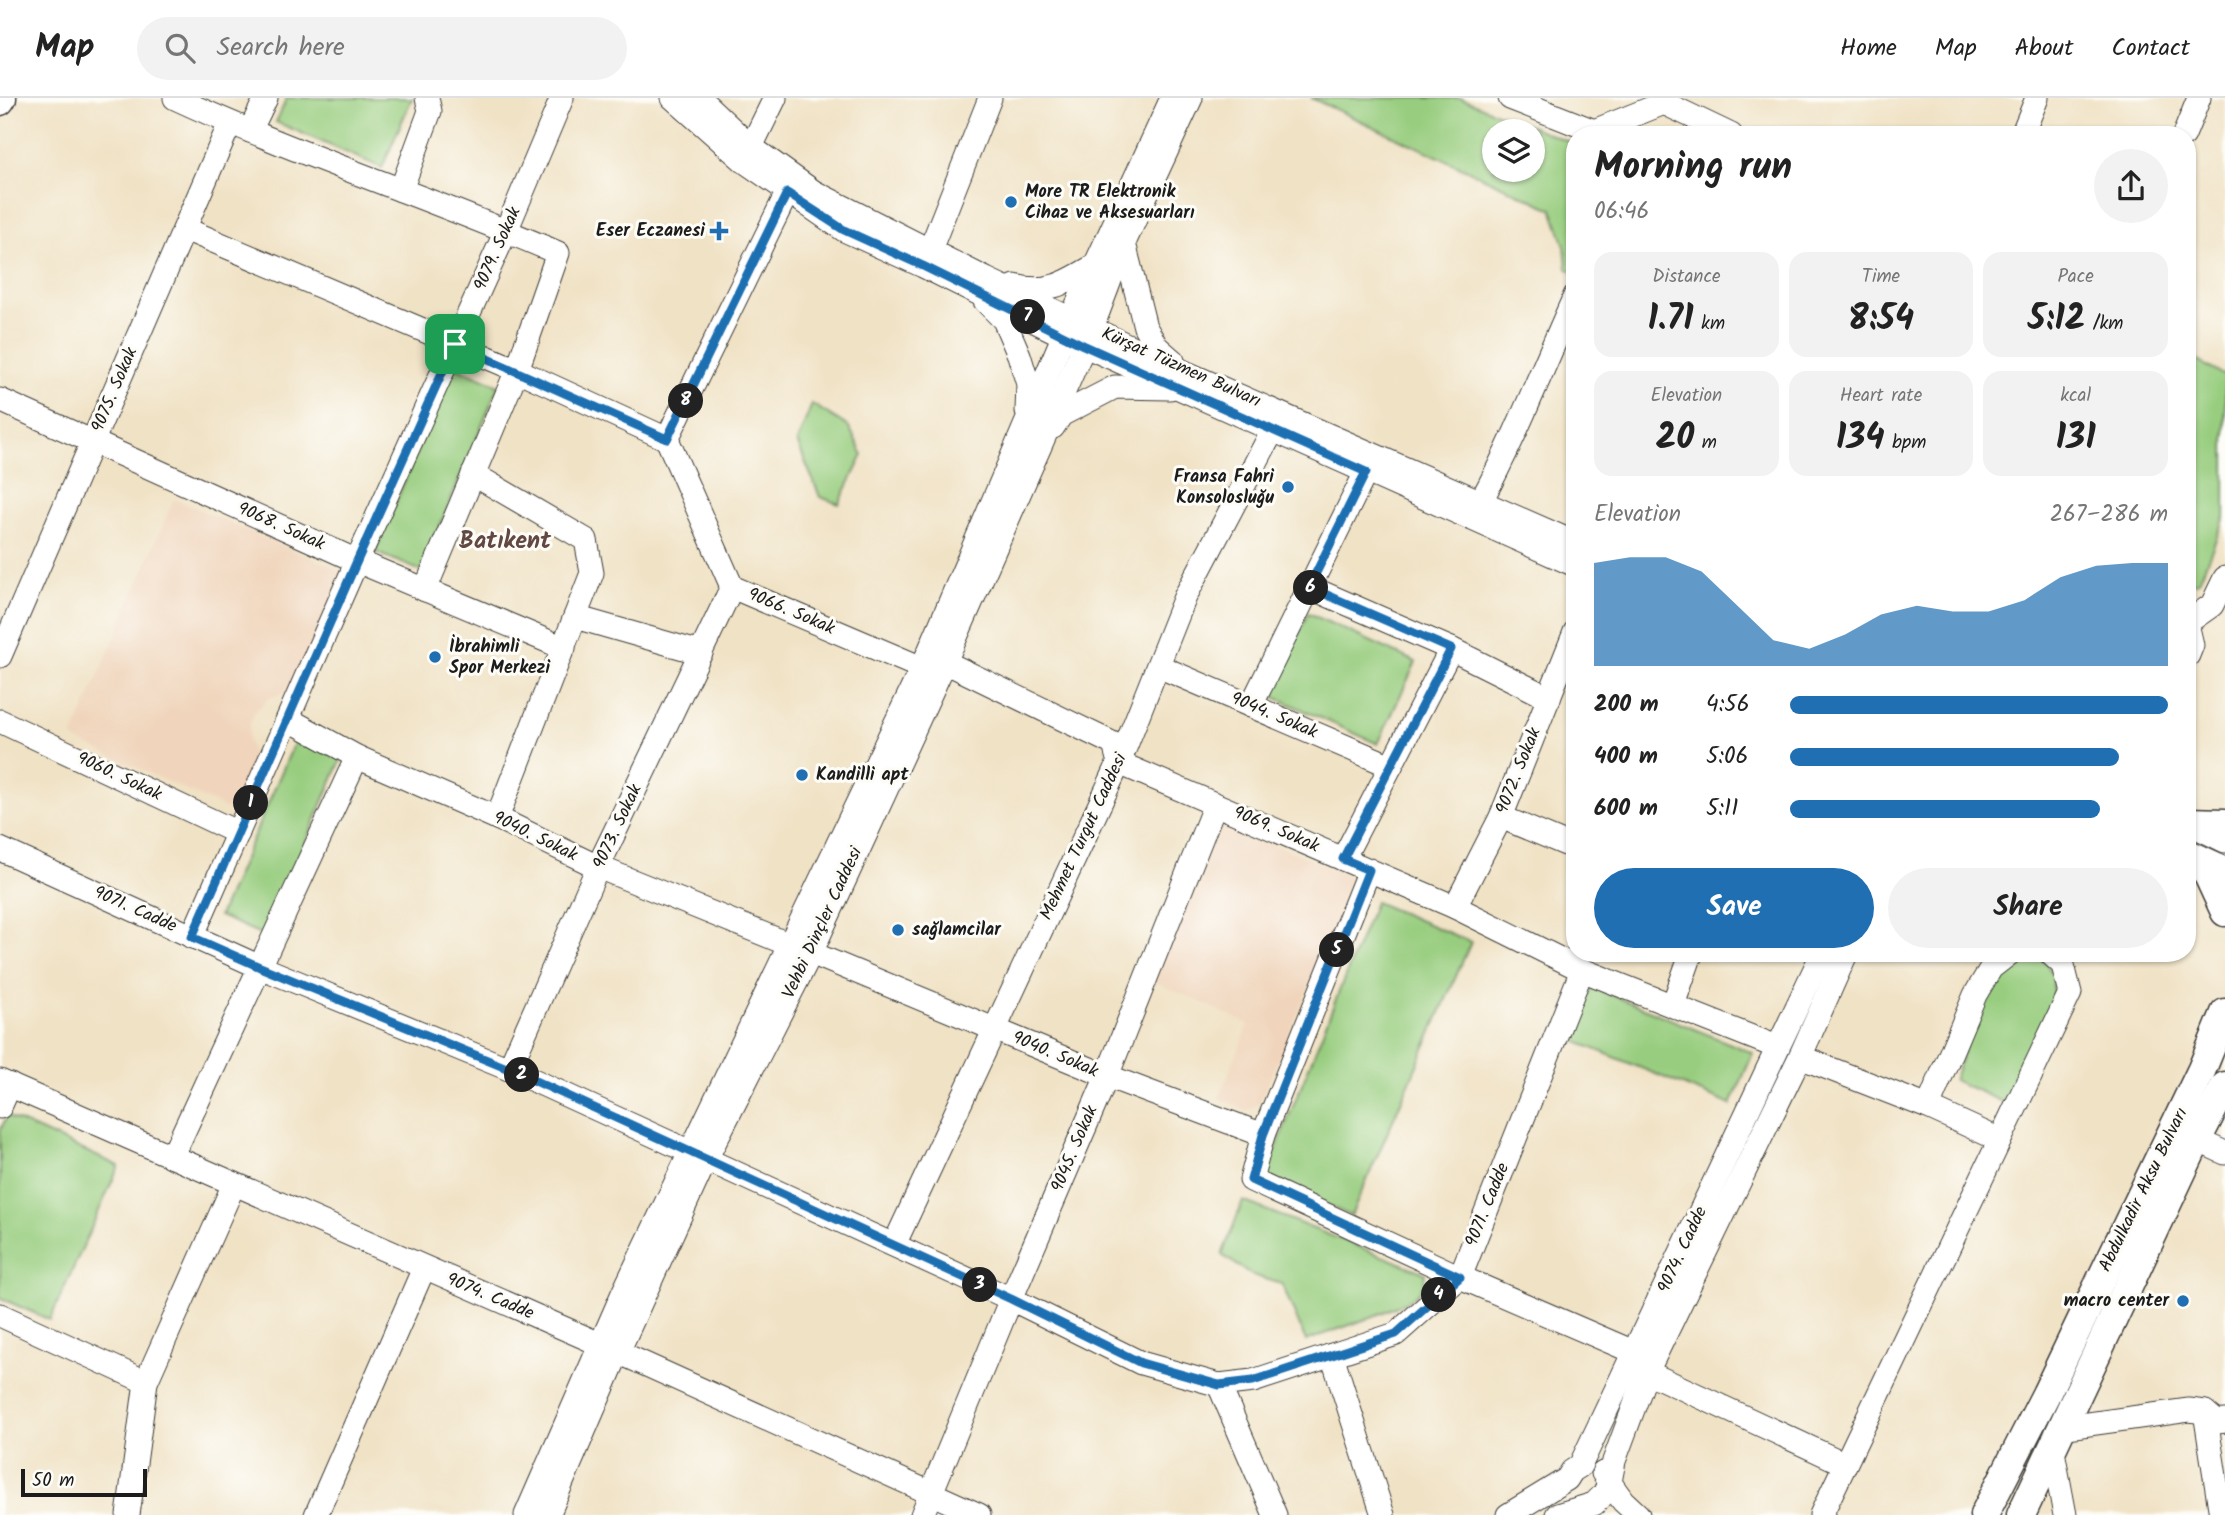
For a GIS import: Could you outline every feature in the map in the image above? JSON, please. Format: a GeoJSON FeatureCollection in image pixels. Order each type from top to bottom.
{"type":"FeatureCollection","features":[{"type":"Feature","properties":{"kind":"main road"},"geometry":{"type":"LineString","coordinates":[[2196,822],[2225,823]]}},
{"type":"Feature","properties":{"kind":"main road"},"geometry":{"type":"LineString","coordinates":[[2196,864],[2207,873],[2225,912]]}},
{"type":"Feature","properties":{"kind":"main road","name":"Abdulkadir Aksu Bulvarı"},"geometry":{"type":"LineString","coordinates":[[1984,1515],[2046,1394],[2202,1069],[2225,1013]]}},
{"type":"Feature","properties":{"kind":"main road","name":"Abdulkadir Aksu Bulvarı"},"geometry":{"type":"LineString","coordinates":[[2021,1515],[2225,1086]]}},
{"type":"Feature","properties":{"kind":"street"},"geometry":{"type":"LineString","coordinates":[[175,98],[240,127],[506,230],[558,253],[517,370],[425,590]]}},
{"type":"Feature","properties":{"kind":"street","name":"9075. Sokak"},"geometry":{"type":"LineString","coordinates":[[0,656],[185,229],[240,127],[266,98]]}},
{"type":"Feature","properties":{"kind":"street"},"geometry":{"type":"LineString","coordinates":[[401,190],[430,111],[427,98]]}},
{"type":"Feature","properties":{"kind":"street","name":"9079. Sokak"},"geometry":{"type":"LineString","coordinates":[[192,937],[562,98]]}},
{"type":"Feature","properties":{"kind":"street","name":"Kürşat Tüzmen Bulvarı"},"geometry":{"type":"LineString","coordinates":[[673,98],[744,161],[844,230],[981,285],[1186,381],[1481,501],[1566,539]]}},
{"type":"Feature","properties":{"kind":"street","name":"Kürşat Tüzmen Bulvarı"},"geometry":{"type":"LineString","coordinates":[[699,98],[751,147],[814,192],[930,250],[981,285]]}},
{"type":"Feature","properties":{"kind":"street"},"geometry":{"type":"LineString","coordinates":[[751,147],[775,98]]}},
{"type":"Feature","properties":{"kind":"street"},"geometry":{"type":"LineString","coordinates":[[930,250],[990,98]]}},
{"type":"Feature","properties":{"kind":"street"},"geometry":{"type":"LineString","coordinates":[[1077,332],[1094,266],[1172,98]]}},
{"type":"Feature","properties":{"kind":"street"},"geometry":{"type":"LineString","coordinates":[[526,1515],[609,1348],[699,1156],[788,944],[922,668],[1026,424],[1124,243],[1191,98]]}},
{"type":"Feature","properties":{"kind":"street"},"geometry":{"type":"LineString","coordinates":[[1510,98],[1581,126]]}},
{"type":"Feature","properties":{"kind":"street"},"geometry":{"type":"LineString","coordinates":[[2026,126],[2037,98]]}},
{"type":"Feature","properties":{"kind":"street"},"geometry":{"type":"LineString","coordinates":[[2188,126],[2199,98]]}},
{"type":"Feature","properties":{"kind":"street"},"geometry":{"type":"LineString","coordinates":[[1606,126],[1665,101],[1714,126]]}},
{"type":"Feature","properties":{"kind":"street"},"geometry":{"type":"LineString","coordinates":[[185,229],[517,370],[667,439],[787,193]]}},
{"type":"Feature","properties":{"kind":"street"},"geometry":{"type":"LineString","coordinates":[[1124,243],[1145,327],[1157,347],[1186,381]]}},
{"type":"Feature","properties":{"kind":"street"},"geometry":{"type":"LineString","coordinates":[[981,285],[1032,290],[1062,285],[1094,266]]}},
{"type":"Feature","properties":{"kind":"street"},"geometry":{"type":"LineString","coordinates":[[981,285],[1004,320],[1019,355],[1028,384],[1026,424]]}},
{"type":"Feature","properties":{"kind":"street"},"geometry":{"type":"LineString","coordinates":[[1481,501],[1515,433],[1566,316]]}},
{"type":"Feature","properties":{"kind":"street","name":"Vehbi Dinçler Caddesi"},"geometry":{"type":"LineString","coordinates":[[699,1156],[811,953],[945,662],[1038,450],[1077,332]]}},
{"type":"Feature","properties":{"kind":"street"},"geometry":{"type":"LineString","coordinates":[[1038,450],[1061,415],[1115,387],[1186,381]]}},
{"type":"Feature","properties":{"kind":"street","name":"Kürşat Tüzmen Bulvarı"},"geometry":{"type":"LineString","coordinates":[[1186,381],[1273,430],[1566,561]]}},
{"type":"Feature","properties":{"kind":"street","name":"9068. Sokak"},"geometry":{"type":"LineString","coordinates":[[0,400],[357,561],[564,648]]}},
{"type":"Feature","properties":{"kind":"street","name":"Mehmet Turgut Caddesi"},"geometry":{"type":"LineString","coordinates":[[894,1245],[1119,763],[1185,597],[1273,430]]}},
{"type":"Feature","properties":{"kind":"street","name":"9066. Sokak"},"geometry":{"type":"LineString","coordinates":[[667,439],[732,587],[922,668]]}},
{"type":"Feature","properties":{"kind":"street"},"geometry":{"type":"LineString","coordinates":[[1251,706],[1366,472]]}},
{"type":"Feature","properties":{"kind":"street"},"geometry":{"type":"LineString","coordinates":[[473,474],[586,540],[592,573],[497,818]]}},
{"type":"Feature","properties":{"kind":"street"},"geometry":{"type":"LineString","coordinates":[[2196,616],[2212,605],[2225,578]]}},
{"type":"Feature","properties":{"kind":"street","name":"9073. Sokak"},"geometry":{"type":"LineString","coordinates":[[509,1069],[598,867],[732,587]]}},
{"type":"Feature","properties":{"kind":"street"},"geometry":{"type":"LineString","coordinates":[[1309,587],[1451,649],[1549,698]]}},
{"type":"Feature","properties":{"kind":"street"},"geometry":{"type":"LineString","coordinates":[[575,618],[701,653]]}},
{"type":"Feature","properties":{"kind":"street"},"geometry":{"type":"LineString","coordinates":[[1343,859],[1451,649]]}},
{"type":"Feature","properties":{"kind":"street","name":"9072. Sokak"},"geometry":{"type":"LineString","coordinates":[[1455,907],[1501,817],[1566,655]]}},
{"type":"Feature","properties":{"kind":"street"},"geometry":{"type":"LineString","coordinates":[[945,662],[1114,744],[1119,763]]}},
{"type":"Feature","properties":{"kind":"street","name":"9044. Sokak"},"geometry":{"type":"LineString","coordinates":[[1158,666],[1391,766]]}},
{"type":"Feature","properties":{"kind":"street","name":"9040. Sokak"},"geometry":{"type":"LineString","coordinates":[[288,719],[357,757],[497,818],[598,867],[788,944]]}},
{"type":"Feature","properties":{"kind":"street","name":"9060. Sokak"},"geometry":{"type":"LineString","coordinates":[[0,720],[238,833]]}},
{"type":"Feature","properties":{"kind":"street"},"geometry":{"type":"LineString","coordinates":[[172,1157],[357,757]]}},
{"type":"Feature","properties":{"kind":"street","name":"9069. Sokak"},"geometry":{"type":"LineString","coordinates":[[1119,763],[1455,907],[1582,970],[1777,1047]]}},
{"type":"Feature","properties":{"kind":"street","name":"9045. Sokak"},"geometry":{"type":"LineString","coordinates":[[922,1515],[1107,1076],[1216,804]]}},
{"type":"Feature","properties":{"kind":"street"},"geometry":{"type":"LineString","coordinates":[[1501,817],[1566,844]]}},
{"type":"Feature","properties":{"kind":"street"},"geometry":{"type":"LineString","coordinates":[[2196,826],[2225,841]]}},
{"type":"Feature","properties":{"kind":"street","name":"9071. Cadde"},"geometry":{"type":"LineString","coordinates":[[0,849],[260,967],[509,1069],[1011,1299],[1141,1363],[1219,1385],[1253,1381],[1396,1334],[1460,1277],[1582,970]]}},
{"type":"Feature","properties":{"kind":"street"},"geometry":{"type":"LineString","coordinates":[[2196,855],[2225,868]]}},
{"type":"Feature","properties":{"kind":"street"},"geometry":{"type":"LineString","coordinates":[[1369,870],[1263,1135],[1251,1180],[1641,1362],[1845,1464]]}},
{"type":"Feature","properties":{"kind":"street","name":"9040. Sokak"},"geometry":{"type":"LineString","coordinates":[[811,953],[1107,1076],[1263,1135]]}},
{"type":"Feature","properties":{"kind":"street"},"geometry":{"type":"LineString","coordinates":[[1673,1005],[1688,962]]}},
{"type":"Feature","properties":{"kind":"street","name":"9074. Cadde"},"geometry":{"type":"LineString","coordinates":[[1557,1515],[1594,1504],[1604,1494],[1610,1482],[1641,1362],[1777,1047],[1818,962]]}},
{"type":"Feature","properties":{"kind":"street","name":"9074. Cadde"},"geometry":{"type":"LineString","coordinates":[[1574,1473],[1641,1362],[1800,1057],[1842,962]]}},
{"type":"Feature","properties":{"kind":"street"},"geometry":{"type":"LineString","coordinates":[[1927,1107],[1975,995],[1991,968],[1999,962]]}},
{"type":"Feature","properties":{"kind":"street"},"geometry":{"type":"LineString","coordinates":[[1821,1515],[2070,993],[2061,962]]}},
{"type":"Feature","properties":{"kind":"street"},"geometry":{"type":"LineString","coordinates":[[1800,1057],[1927,1107],[2000,1140]]}},
{"type":"Feature","properties":{"kind":"street"},"geometry":{"type":"LineString","coordinates":[[0,1107],[5,1083]]}},
{"type":"Feature","properties":{"kind":"street","name":"9074. Cadde"},"geometry":{"type":"LineString","coordinates":[[5,1083],[609,1348],[979,1515]]}},
{"type":"Feature","properties":{"kind":"street"},"geometry":{"type":"LineString","coordinates":[[2197,1140],[2225,1153]]}},
{"type":"Feature","properties":{"kind":"street"},"geometry":{"type":"LineString","coordinates":[[128,1515],[146,1382],[234,1184]]}},
{"type":"Feature","properties":{"kind":"street"},"geometry":{"type":"LineString","coordinates":[[316,1515],[424,1268]]}},
{"type":"Feature","properties":{"kind":"street"},"geometry":{"type":"LineString","coordinates":[[0,1315],[146,1382]]}},
{"type":"Feature","properties":{"kind":"street"},"geometry":{"type":"LineString","coordinates":[[548,1515],[609,1348]]}},
{"type":"Feature","properties":{"kind":"street"},"geometry":{"type":"LineString","coordinates":[[1332,1355],[1383,1515]]}},
{"type":"Feature","properties":{"kind":"street"},"geometry":{"type":"LineString","coordinates":[[1219,1385],[1275,1515]]}},
{"type":"Feature","properties":{"kind":"street"},"geometry":{"type":"LineString","coordinates":[[2065,1515],[2056,1437],[2189,1409],[2215,1417],[2221,1515]]}},
{"type":"Feature","properties":{"kind":"street"},"geometry":{"type":"LineString","coordinates":[[1508,1515],[1574,1473],[1598,1469],[1623,1501],[1638,1515]]}},
{"type":"Feature","properties":{"kind":"street"},"geometry":{"type":"LineString","coordinates":[[1574,1473],[1566,1490],[1575,1504],[1622,1515]]}},
{"type":"Feature","properties":{"kind":"shaded area"},"geometry":{"type":"Polygon","coordinates":[[[174,499],[343,571],[294,689],[269,698],[254,713],[248,740],[258,769],[238,814],[72,738],[174,499]]]}},
{"type":"Feature","properties":{"kind":"shaded area"},"geometry":{"type":"Polygon","coordinates":[[[1220,822],[1356,878],[1260,1102],[1247,1111],[1219,1098],[1249,1024],[1153,981],[1220,822]]]}},
{"type":"Feature","properties":{"kind":"green space"},"geometry":{"type":"Polygon","coordinates":[[[287,98],[412,98],[382,168],[276,122],[287,98]]]}},
{"type":"Feature","properties":{"kind":"green space"},"geometry":{"type":"Polygon","coordinates":[[[1311,98],[1460,98],[1512,119],[1482,119],[1482,177],[1311,98]]]}},
{"type":"Feature","properties":{"kind":"green space"},"geometry":{"type":"Polygon","coordinates":[[[1545,132],[1566,140],[1566,258],[1565,246],[1552,209],[1493,182],[1545,182],[1545,132]]]}},
{"type":"Feature","properties":{"kind":"green space"},"geometry":{"type":"Polygon","coordinates":[[[2196,360],[2225,376],[2225,517],[2199,581],[2196,582],[2196,360]]]}},
{"type":"Feature","properties":{"kind":"green space"},"geometry":{"type":"Polygon","coordinates":[[[453,366],[499,385],[421,571],[375,552],[453,366]]]}},
{"type":"Feature","properties":{"kind":"green space"},"geometry":{"type":"Polygon","coordinates":[[[812,404],[849,427],[863,455],[839,504],[820,497],[797,442],[812,404]]]}},
{"type":"Feature","properties":{"kind":"green space"},"geometry":{"type":"Polygon","coordinates":[[[1308,613],[1416,662],[1378,744],[1270,695],[1308,613]]]}},
{"type":"Feature","properties":{"kind":"green space"},"geometry":{"type":"Polygon","coordinates":[[[296,739],[342,758],[265,936],[219,916],[296,739]]]}},
{"type":"Feature","properties":{"kind":"green space"},"geometry":{"type":"Polygon","coordinates":[[[1375,902],[1471,942],[1351,1216],[1265,1176],[1375,902]]]}},
{"type":"Feature","properties":{"kind":"green space"},"geometry":{"type":"Polygon","coordinates":[[[2011,962],[2045,962],[2053,976],[2053,999],[2007,1104],[1953,1080],[1983,1001],[1990,986],[2011,962]]]}},
{"type":"Feature","properties":{"kind":"green space"},"geometry":{"type":"Polygon","coordinates":[[[1592,987],[1753,1053],[1731,1105],[1570,1039],[1592,987]]]}},
{"type":"Feature","properties":{"kind":"green space"},"geometry":{"type":"Polygon","coordinates":[[[7,1116],[119,1166],[50,1320],[0,1298],[0,1131],[7,1116]]]}},
{"type":"Feature","properties":{"kind":"green space"},"geometry":{"type":"Polygon","coordinates":[[[1243,1201],[1425,1273],[1422,1286],[1418,1293],[1397,1306],[1306,1341],[1282,1284],[1252,1275],[1222,1255],[1243,1201]]]}},
{"type":"Feature","properties":{"kind":"place","name":"More TR Elektronik Cihaz ve Aksesuarları"},"geometry":{"type":"Point","coordinates":[1011,202]}},
{"type":"Feature","properties":{"kind":"place","name":"Eser Eczanesi"},"geometry":{"type":"Point","coordinates":[719,231]}},
{"type":"Feature","properties":{"kind":"place","name":"Fransa Fahri Konsolosluğu"},"geometry":{"type":"Point","coordinates":[1288,487]}},
{"type":"Feature","properties":{"kind":"place","name":"İbrahimli Spor Merkezi"},"geometry":{"type":"Point","coordinates":[435,657]}},
{"type":"Feature","properties":{"kind":"place","name":"Kandilli apt"},"geometry":{"type":"Point","coordinates":[802,775]}},
{"type":"Feature","properties":{"kind":"place","name":"sağlamcilar"},"geometry":{"type":"Point","coordinates":[898,930]}},
{"type":"Feature","properties":{"kind":"place","name":"macro center"},"geometry":{"type":"Point","coordinates":[2183,1301]}},
{"type":"Feature","properties":{"kind":"district","name":"Batıkent"},"geometry":{"type":"Point","coordinates":[505,541]}},
{"type":"Feature","properties":{"kind":"route"},"geometry":{"type":"LineString","coordinates":[[787,193],[844,230],[1083,345],[1366,472],[1309,587],[1451,649],[1343,859],[1369,870],[1263,1135],[1251,1180],[1460,1277],[1396,1334],[1253,1381],[1219,1385],[1141,1363],[1011,1299],[509,1069],[192,937],[455,344],[667,439],[787,193]]}}]}
